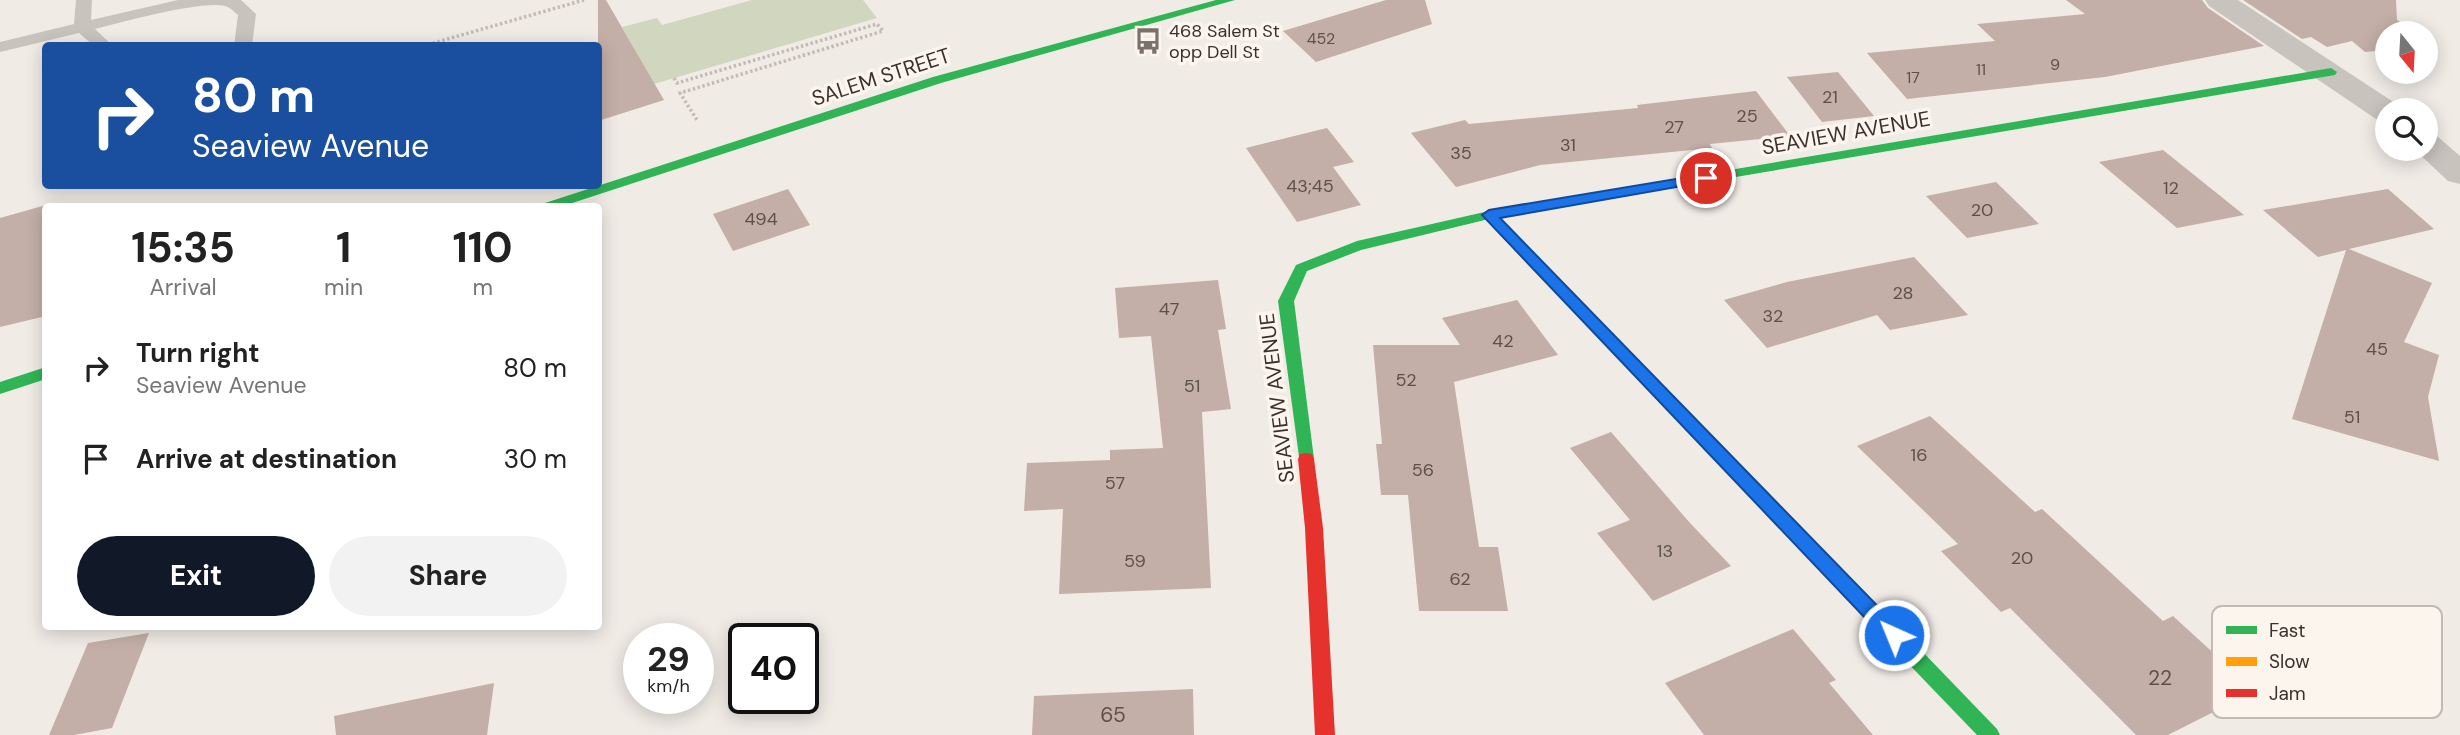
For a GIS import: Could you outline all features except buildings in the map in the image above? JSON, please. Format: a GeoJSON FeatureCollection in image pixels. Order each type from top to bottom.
{"type":"FeatureCollection","features":[{"type":"Feature","properties":{"kind":"street","name":"SALEM STREET"},"geometry":{"type":"LineString","coordinates":[[559,203],[937,80],[1229,0]]}},
{"type":"Feature","properties":{"kind":"street"},"geometry":{"type":"LineString","coordinates":[[2219,0],[2375,104]]}},
{"type":"Feature","properties":{"kind":"street","name":"SEAVIEW AVENUE"},"geometry":{"type":"LineString","coordinates":[[1325,735],[1314,528],[1286,301],[1301,268],[1357,246],[1489,215],[2330,72]]}},
{"type":"Feature","properties":{"kind":"street"},"geometry":{"type":"LineString","coordinates":[[2438,153],[2460,174]]}},
{"type":"Feature","properties":{"kind":"street"},"geometry":{"type":"LineString","coordinates":[[1489,215],[1990,735]]}},
{"type":"Feature","properties":{"kind":"street"},"geometry":{"type":"LineString","coordinates":[[0,388],[42,374]]}},
{"type":"Feature","properties":{"kind":"lane"},"geometry":{"type":"LineString","coordinates":[[82,27],[84,0]]}},
{"type":"Feature","properties":{"kind":"lane"},"geometry":{"type":"LineString","coordinates":[[0,47],[194,1],[216,0],[232,1],[247,14],[244,42]]}},
{"type":"Feature","properties":{"kind":"lane"},"geometry":{"type":"LineString","coordinates":[[82,27],[101,42]]}},
{"type":"Feature","properties":{"kind":"path"},"geometry":{"type":"LineString","coordinates":[[437,42],[584,0]]}},
{"type":"Feature","properties":{"kind":"path"},"geometry":{"type":"LineString","coordinates":[[674,78],[677,83],[877,24],[883,31],[680,93],[697,121]]}},
{"type":"Feature","properties":{"kind":"green space"},"geometry":{"type":"Polygon","coordinates":[[[752,0],[863,0],[877,18],[654,84],[622,27],[657,18],[662,25],[752,0]]]}},
{"type":"Feature","properties":{"kind":"traffic: fast"},"geometry":{"type":"LineString","coordinates":[[559,203],[937,80],[1229,0]]}},
{"type":"Feature","properties":{"kind":"traffic: fast"},"geometry":{"type":"LineString","coordinates":[[1730,174],[2331,72]]}},
{"type":"Feature","properties":{"kind":"traffic: fast"},"geometry":{"type":"LineString","coordinates":[[1306,459],[1286,301],[1301,268],[1357,246],[1489,215],[1546,205]]}},
{"type":"Feature","properties":{"kind":"traffic: fast"},"geometry":{"type":"LineString","coordinates":[[0,388],[42,374]]}},
{"type":"Feature","properties":{"kind":"traffic: fast"},"geometry":{"type":"LineString","coordinates":[[1883,624],[1990,735]]}},
{"type":"Feature","properties":{"kind":"traffic: slow"},"geometry":{"type":"LineString","coordinates":[[1607,337],[1883,624]]}},
{"type":"Feature","properties":{"kind":"traffic: jam"},"geometry":{"type":"LineString","coordinates":[[1546,205],[1730,174]]}},
{"type":"Feature","properties":{"kind":"traffic: jam"},"geometry":{"type":"LineString","coordinates":[[1489,215],[1607,337]]}},
{"type":"Feature","properties":{"kind":"traffic: jam"},"geometry":{"type":"LineString","coordinates":[[1306,459],[1314,528],[1325,735]]}},
{"type":"Feature","properties":{"kind":"place","name":"468 Salem St opp Dell St"},"geometry":{"type":"Point","coordinates":[1148,41]}},
{"type":"Feature","properties":{"kind":"route"},"geometry":{"type":"LineString","coordinates":[[1706,178],[1489,215],[1894,635]]}}]}
